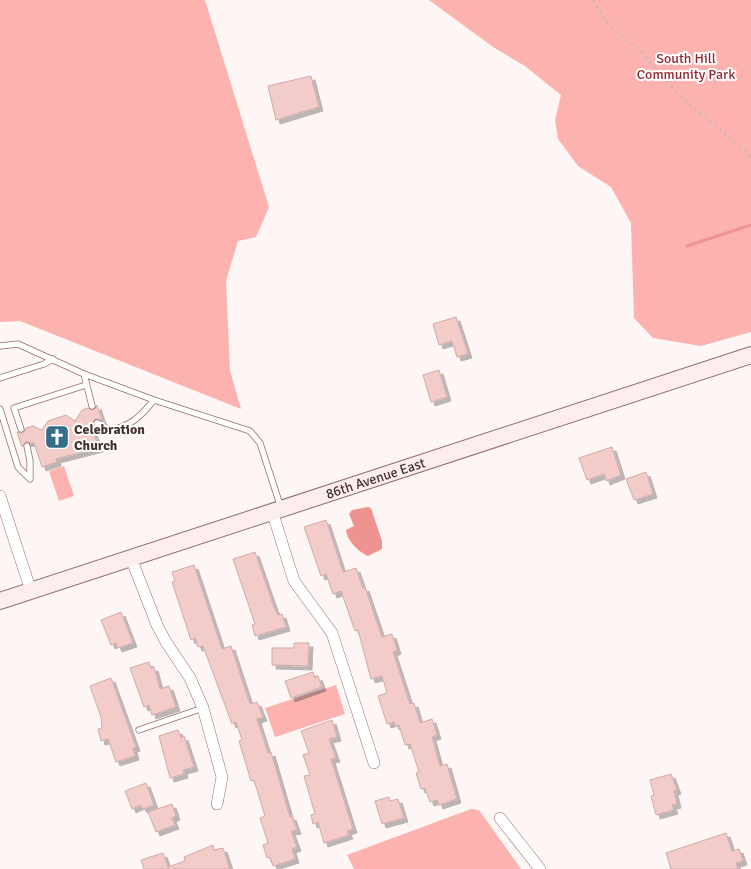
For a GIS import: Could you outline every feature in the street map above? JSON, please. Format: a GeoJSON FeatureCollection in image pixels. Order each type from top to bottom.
{"type":"FeatureCollection","features":[{"type":"Feature","properties":{"kind":"street","name":"86th Avenue East"},"geometry":{"type":"LineString","coordinates":[[0,600],[751,355]]}},
{"type":"Feature","properties":{"kind":"street"},"geometry":{"type":"LineString","coordinates":[[0,496],[31,591]]}},
{"type":"Feature","properties":{"kind":"street"},"geometry":{"type":"LineString","coordinates":[[276,509],[294,580],[332,633],[374,762]]}},
{"type":"Feature","properties":{"kind":"street"},"geometry":{"type":"LineString","coordinates":[[131,558],[157,625],[190,678],[203,708],[222,777],[217,804]]}},
{"type":"Feature","properties":{"kind":"street"},"geometry":{"type":"LineString","coordinates":[[500,818],[540,869]]}},
{"type":"Feature","properties":{"kind":"lane"},"geometry":{"type":"LineString","coordinates":[[0,346],[18,344],[53,358],[84,374],[154,400],[250,431],[260,443],[276,509]]}},
{"type":"Feature","properties":{"kind":"lane"},"geometry":{"type":"LineString","coordinates":[[0,378],[53,358]]}},
{"type":"Feature","properties":{"kind":"lane"},"geometry":{"type":"LineString","coordinates":[[84,374],[92,406]]}},
{"type":"Feature","properties":{"kind":"lane"},"geometry":{"type":"LineString","coordinates":[[27,446],[30,461],[30,480],[18,466],[0,410],[14,408],[86,384]]}},
{"type":"Feature","properties":{"kind":"lane"},"geometry":{"type":"LineString","coordinates":[[97,423],[110,430],[130,424],[154,400]]}},
{"type":"Feature","properties":{"kind":"lane"},"geometry":{"type":"LineString","coordinates":[[14,408],[21,430]]}},
{"type":"Feature","properties":{"kind":"lane"},"geometry":{"type":"LineString","coordinates":[[138,730],[203,708]]}},
{"type":"Feature","properties":{"kind":"path"},"geometry":{"type":"LineString","coordinates":[[593,0],[610,26],[641,51],[678,94],[751,156]]}},
{"type":"Feature","properties":{"kind":"green space"},"geometry":{"type":"Polygon","coordinates":[[[0,0],[205,0],[269,207],[256,237],[238,241],[226,281],[230,371],[241,409],[20,321],[0,322],[0,0]]]}},
{"type":"Feature","properties":{"kind":"green space","name":"South Hill Community Park"},"geometry":{"type":"Polygon","coordinates":[[[429,0],[751,0],[751,332],[701,346],[653,338],[634,318],[631,223],[611,187],[578,166],[558,139],[555,120],[561,95],[525,66],[493,47],[429,0]]]}},
{"type":"Feature","properties":{"kind":"green space"},"geometry":{"type":"Polygon","coordinates":[[[64,466],[74,496],[59,501],[49,471],[64,466]]]}},
{"type":"Feature","properties":{"kind":"green space"},"geometry":{"type":"Polygon","coordinates":[[[336,685],[345,714],[275,737],[265,708],[336,685]]]}},
{"type":"Feature","properties":{"kind":"green space"},"geometry":{"type":"Polygon","coordinates":[[[471,809],[479,810],[521,869],[354,869],[347,855],[471,809]]]}},
{"type":"Feature","properties":{"kind":"shaded area"},"geometry":{"type":"Polygon","coordinates":[[[371,508],[382,541],[382,549],[368,556],[354,546],[346,530],[354,526],[349,514],[352,510],[371,508]]]}},
{"type":"Feature","properties":{"kind":"building"},"geometry":{"type":"Polygon","coordinates":[[[311,76],[319,107],[276,120],[268,86],[311,76]]]}},
{"type":"Feature","properties":{"kind":"building"},"geometry":{"type":"Polygon","coordinates":[[[456,317],[468,354],[457,357],[452,341],[439,345],[433,324],[456,317]]]}},
{"type":"Feature","properties":{"kind":"building"},"geometry":{"type":"Polygon","coordinates":[[[439,370],[447,397],[431,402],[423,375],[439,370]]]}},
{"type":"Feature","properties":{"kind":"building","name":"Celebration Church"},"geometry":{"type":"Polygon","coordinates":[[[97,405],[102,420],[95,419],[91,425],[99,448],[56,459],[57,462],[42,467],[34,443],[26,442],[22,447],[17,432],[23,433],[26,428],[33,426],[42,430],[48,421],[66,415],[75,421],[82,410],[88,408],[94,410],[97,405]]]}},
{"type":"Feature","properties":{"kind":"building"},"geometry":{"type":"Polygon","coordinates":[[[612,447],[621,475],[606,481],[604,474],[587,480],[579,458],[612,447]]]}},
{"type":"Feature","properties":{"kind":"building"},"geometry":{"type":"Polygon","coordinates":[[[646,472],[653,494],[634,500],[626,479],[646,472]]]}},
{"type":"Feature","properties":{"kind":"building"},"geometry":{"type":"Polygon","coordinates":[[[326,520],[343,572],[356,568],[363,588],[365,587],[382,637],[392,634],[397,650],[393,652],[410,704],[414,703],[420,723],[432,719],[437,735],[432,737],[440,766],[447,764],[457,799],[439,805],[437,800],[430,802],[425,788],[421,789],[416,773],[419,772],[410,744],[405,745],[399,725],[395,726],[394,722],[387,724],[378,696],[387,693],[382,676],[371,679],[358,630],[355,631],[341,591],[333,594],[326,574],[321,576],[304,527],[326,520]]]}},
{"type":"Feature","properties":{"kind":"building"},"geometry":{"type":"Polygon","coordinates":[[[255,552],[274,607],[278,615],[282,614],[286,627],[255,636],[252,625],[255,624],[233,559],[255,552]]]}},
{"type":"Feature","properties":{"kind":"building"},"geometry":{"type":"Polygon","coordinates":[[[194,565],[222,649],[231,646],[250,704],[257,702],[263,717],[257,719],[268,753],[271,752],[290,817],[292,816],[297,830],[291,831],[297,847],[292,849],[295,859],[273,866],[270,857],[267,858],[263,845],[268,843],[260,818],[265,816],[254,780],[251,781],[239,741],[242,740],[236,722],[232,724],[203,646],[198,647],[195,638],[191,640],[172,582],[175,581],[172,572],[194,565]]]}},
{"type":"Feature","properties":{"kind":"building"},"geometry":{"type":"Polygon","coordinates":[[[121,612],[133,643],[118,648],[116,643],[111,645],[101,620],[121,612]]]}},
{"type":"Feature","properties":{"kind":"building"},"geometry":{"type":"Polygon","coordinates":[[[294,643],[309,643],[308,666],[272,665],[272,648],[294,648],[294,643]]]}},
{"type":"Feature","properties":{"kind":"building"},"geometry":{"type":"Polygon","coordinates":[[[149,662],[151,668],[154,667],[160,689],[169,686],[176,707],[152,715],[149,705],[144,707],[130,668],[149,662]]]}},
{"type":"Feature","properties":{"kind":"building"},"geometry":{"type":"Polygon","coordinates":[[[313,672],[315,678],[318,676],[322,687],[291,698],[285,681],[313,672]]]}},
{"type":"Feature","properties":{"kind":"building"},"geometry":{"type":"Polygon","coordinates":[[[111,678],[136,747],[133,748],[135,756],[116,762],[108,739],[101,741],[98,729],[102,728],[101,717],[90,686],[111,678]]]}},
{"type":"Feature","properties":{"kind":"building"},"geometry":{"type":"Polygon","coordinates":[[[332,720],[337,737],[329,739],[336,758],[331,759],[353,829],[347,831],[349,835],[324,843],[318,822],[313,824],[311,815],[315,814],[304,776],[310,775],[303,755],[309,753],[301,731],[332,720]]]}},
{"type":"Feature","properties":{"kind":"building"},"geometry":{"type":"Polygon","coordinates":[[[178,730],[181,738],[184,736],[194,767],[183,770],[184,774],[170,778],[159,736],[178,730]]]}},
{"type":"Feature","properties":{"kind":"building"},"geometry":{"type":"Polygon","coordinates":[[[671,774],[677,790],[674,791],[677,804],[672,805],[674,810],[656,815],[651,796],[654,795],[650,780],[671,774]]]}},
{"type":"Feature","properties":{"kind":"building"},"geometry":{"type":"Polygon","coordinates":[[[146,783],[154,805],[143,809],[141,805],[132,809],[125,791],[146,783]]]}},
{"type":"Feature","properties":{"kind":"building"},"geometry":{"type":"Polygon","coordinates":[[[389,797],[390,801],[398,799],[404,818],[382,824],[375,801],[389,797]]]}},
{"type":"Feature","properties":{"kind":"building"},"geometry":{"type":"Polygon","coordinates":[[[172,804],[176,816],[172,818],[175,825],[156,832],[148,812],[172,804]]]}},
{"type":"Feature","properties":{"kind":"building"},"geometry":{"type":"Polygon","coordinates":[[[726,833],[732,851],[739,849],[743,861],[736,863],[738,869],[671,869],[666,853],[726,833]]]}},
{"type":"Feature","properties":{"kind":"building"},"geometry":{"type":"Polygon","coordinates":[[[213,845],[214,850],[223,848],[230,869],[144,869],[141,860],[163,853],[168,867],[185,861],[184,857],[213,845]]]}},
{"type":"Feature","properties":{"kind":"waterway"},"geometry":{"type":"LineString","coordinates":[[687,246],[751,225]]}},
{"type":"Feature","properties":{"kind":"place","name":"Celebration Church"},"geometry":{"type":"Point","coordinates":[57,437]}}]}
